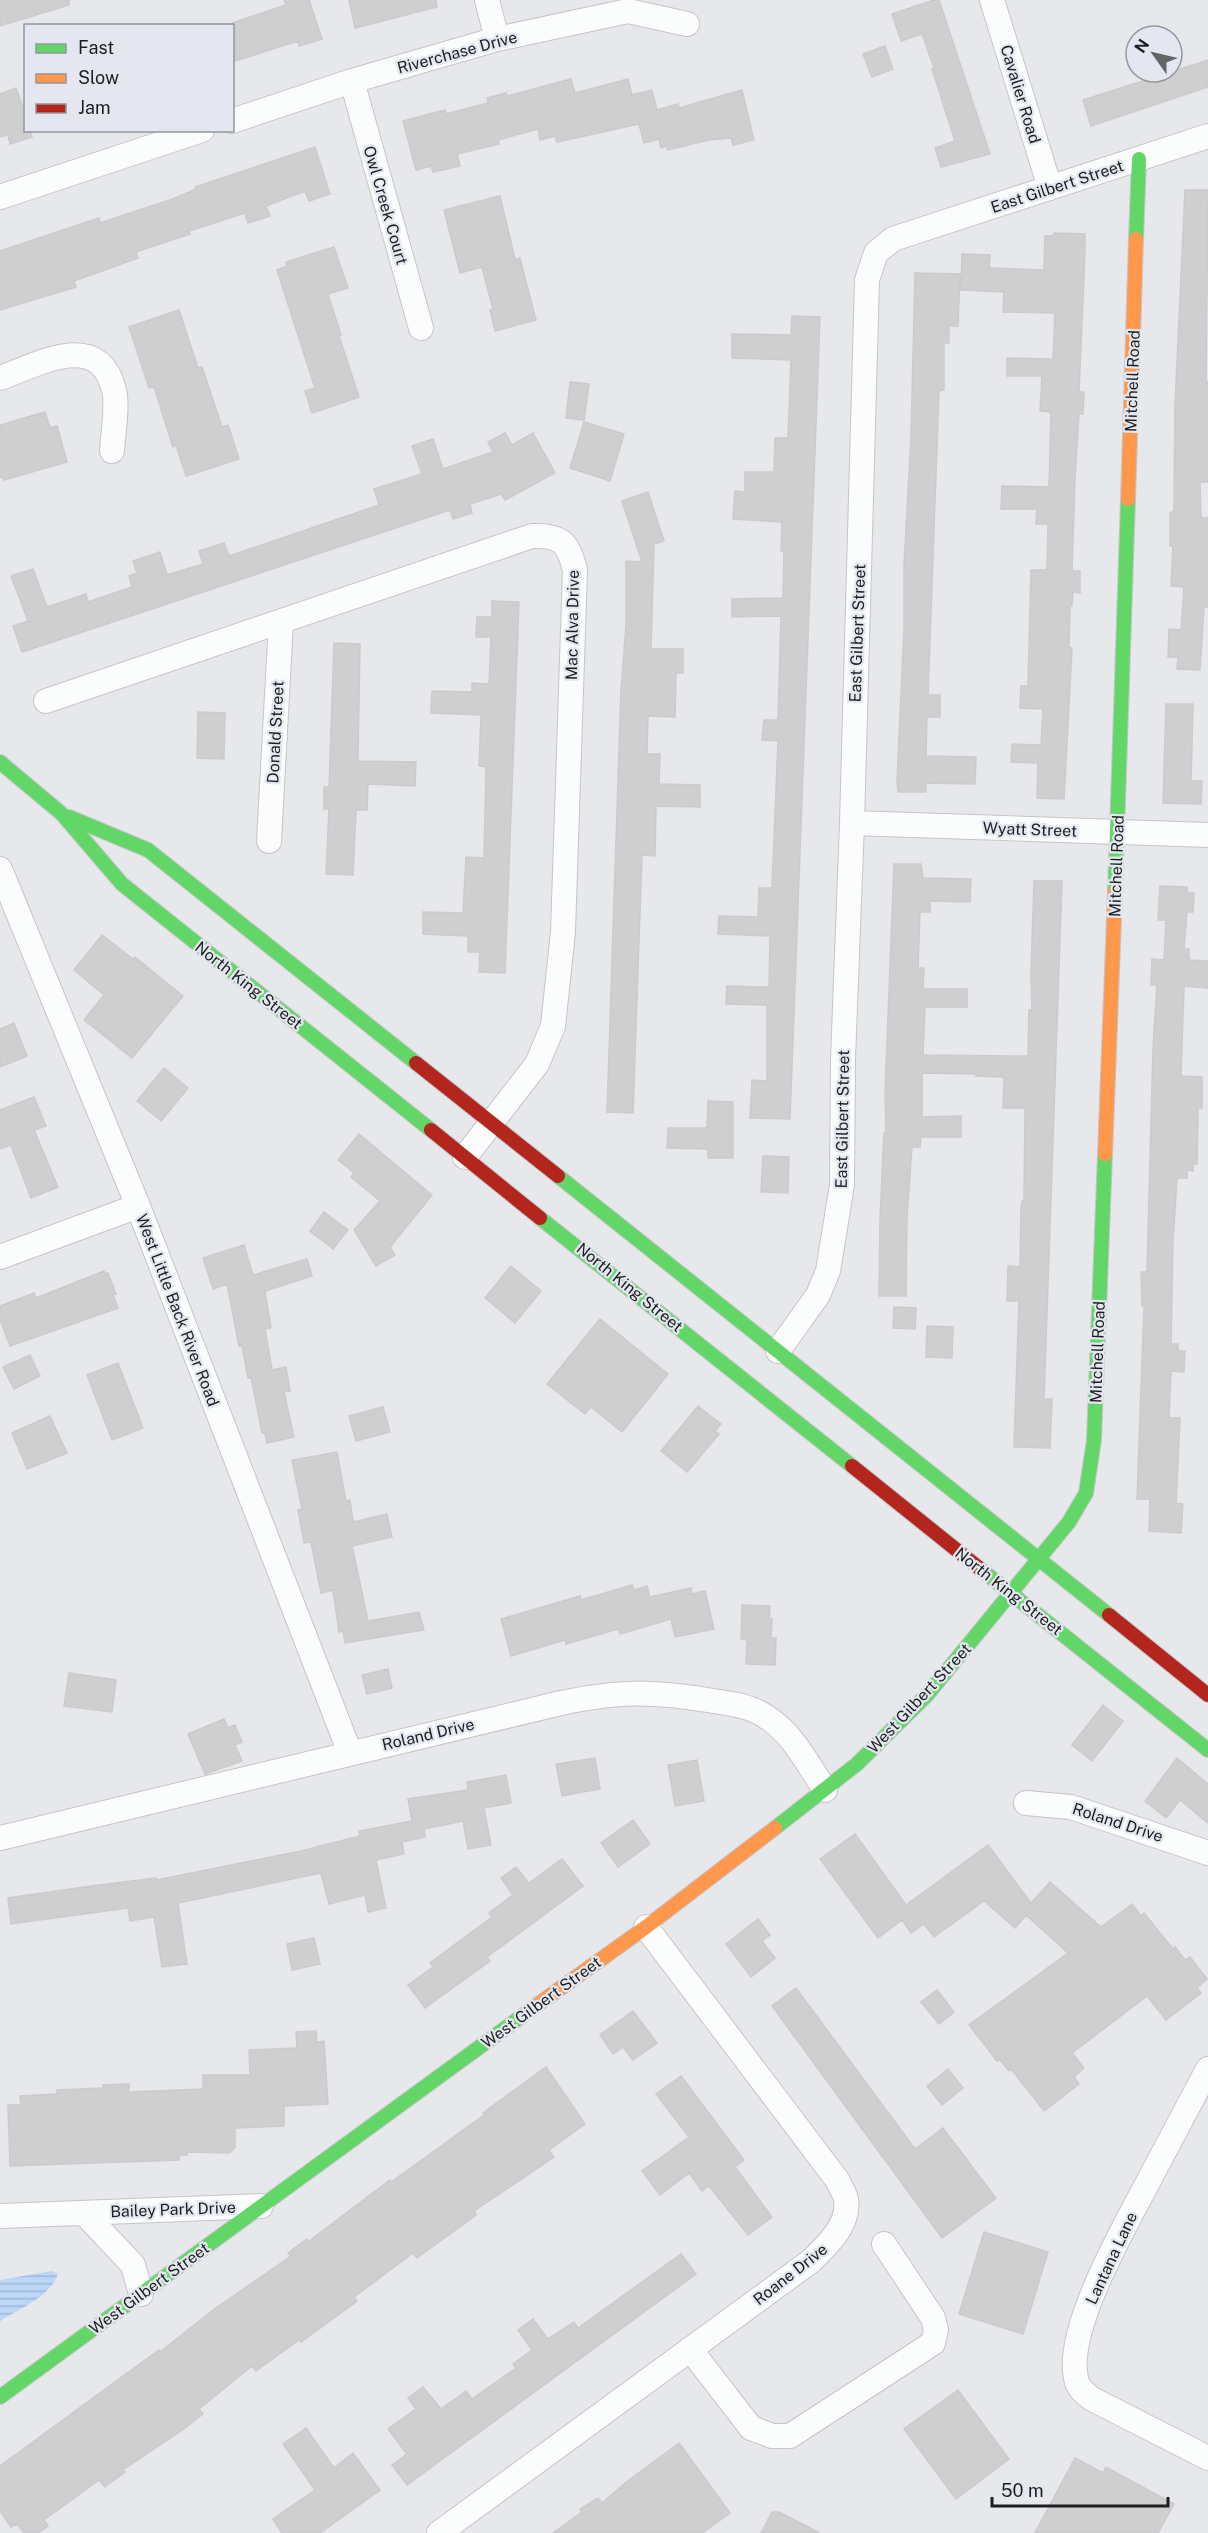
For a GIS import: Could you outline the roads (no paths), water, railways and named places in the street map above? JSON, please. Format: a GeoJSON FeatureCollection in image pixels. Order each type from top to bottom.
{"type":"FeatureCollection","features":[{"type":"Feature","properties":{"kind":"main road","name":"Mitchell Road"},"geometry":{"type":"LineString","coordinates":[[1040,1559],[1081,1504],[1092,1463],[1117,832],[1139,159]]}},
{"type":"Feature","properties":{"kind":"main road","name":"North King Street"},"geometry":{"type":"LineString","coordinates":[[0,762],[62,814],[122,884],[1208,1750]]}},
{"type":"Feature","properties":{"kind":"main road","name":"North King Street"},"geometry":{"type":"LineString","coordinates":[[62,814],[148,850],[1208,1695]]}},
{"type":"Feature","properties":{"kind":"main road","name":"West Gilbert Street"},"geometry":{"type":"LineString","coordinates":[[0,2397],[646,1927],[825,1790],[904,1720],[1040,1559]]}},
{"type":"Feature","properties":{"kind":"street"},"geometry":{"type":"LineString","coordinates":[[487,0],[497,39]]}},
{"type":"Feature","properties":{"kind":"street","name":"Cavalier Road"},"geometry":{"type":"LineString","coordinates":[[992,0],[1050,188]]}},
{"type":"Feature","properties":{"kind":"street","name":"Riverchase Drive"},"geometry":{"type":"LineString","coordinates":[[234,120],[352,81],[497,39],[628,11],[687,24]]}},
{"type":"Feature","properties":{"kind":"street","name":"Owl Creek Court"},"geometry":{"type":"LineString","coordinates":[[352,81],[421,328]]}},
{"type":"Feature","properties":{"kind":"street"},"geometry":{"type":"LineString","coordinates":[[0,197],[196,132]]}},
{"type":"Feature","properties":{"kind":"street","name":"East Gilbert Street"},"geometry":{"type":"LineString","coordinates":[[778,1351],[818,1295],[828,1271],[842,1185],[843,1059],[867,280],[876,253],[893,239],[1208,136]]}},
{"type":"Feature","properties":{"kind":"street"},"geometry":{"type":"LineString","coordinates":[[0,378],[71,354],[84,354],[98,362],[115,391],[112,451]]}},
{"type":"Feature","properties":{"kind":"street","name":"Mac Alva Drive"},"geometry":{"type":"LineString","coordinates":[[45,701],[532,536],[548,535],[562,540],[570,552],[575,570],[563,932],[558,996],[553,1026],[542,1054],[523,1085],[465,1157]]}},
{"type":"Feature","properties":{"kind":"street","name":"Donald Street"},"geometry":{"type":"LineString","coordinates":[[269,842],[280,622]]}},
{"type":"Feature","properties":{"kind":"street","name":"Wyatt Street"},"geometry":{"type":"LineString","coordinates":[[852,823],[1208,835]]}},
{"type":"Feature","properties":{"kind":"street","name":"West Little Back River Road"},"geometry":{"type":"LineString","coordinates":[[0,869],[138,1206],[350,1753]]}},
{"type":"Feature","properties":{"kind":"street"},"geometry":{"type":"LineString","coordinates":[[0,1257],[138,1206]]}},
{"type":"Feature","properties":{"kind":"street","name":"Roland Drive"},"geometry":{"type":"LineString","coordinates":[[0,1838],[604,1694],[636,1692],[741,1705],[768,1718],[783,1730],[825,1790]]}},
{"type":"Feature","properties":{"kind":"street","name":"Roland Drive"},"geometry":{"type":"LineString","coordinates":[[1026,1803],[1071,1807],[1208,1853]]}},
{"type":"Feature","properties":{"kind":"street","name":"Roane Drive"},"geometry":{"type":"LineString","coordinates":[[444,2532],[811,2261],[833,2240],[842,2222],[846,2200],[838,2181],[646,1927]]}},
{"type":"Feature","properties":{"kind":"street","name":"Lantana Lane"},"geometry":{"type":"LineString","coordinates":[[1208,2069],[1104,2267],[1078,2340],[1074,2367],[1076,2380],[1082,2391],[1092,2399],[1208,2458]]}},
{"type":"Feature","properties":{"kind":"street","name":"Bailey Park Drive"},"geometry":{"type":"LineString","coordinates":[[0,2216],[261,2206]]}},
{"type":"Feature","properties":{"kind":"street","name":"Bailey Park Drive"},"geometry":{"type":"LineString","coordinates":[[84,2213],[133,2265],[141,2294]]}},
{"type":"Feature","properties":{"kind":"street"},"geometry":{"type":"LineString","coordinates":[[690,2349],[752,2428],[772,2436],[790,2436],[933,2343],[936,2330],[933,2318],[884,2244]]}},
{"type":"Feature","properties":{"kind":"water"},"geometry":{"type":"Polygon","coordinates":[[[52,2271],[58,2274],[41,2296],[0,2321],[0,2280],[52,2271]]]}}]}
